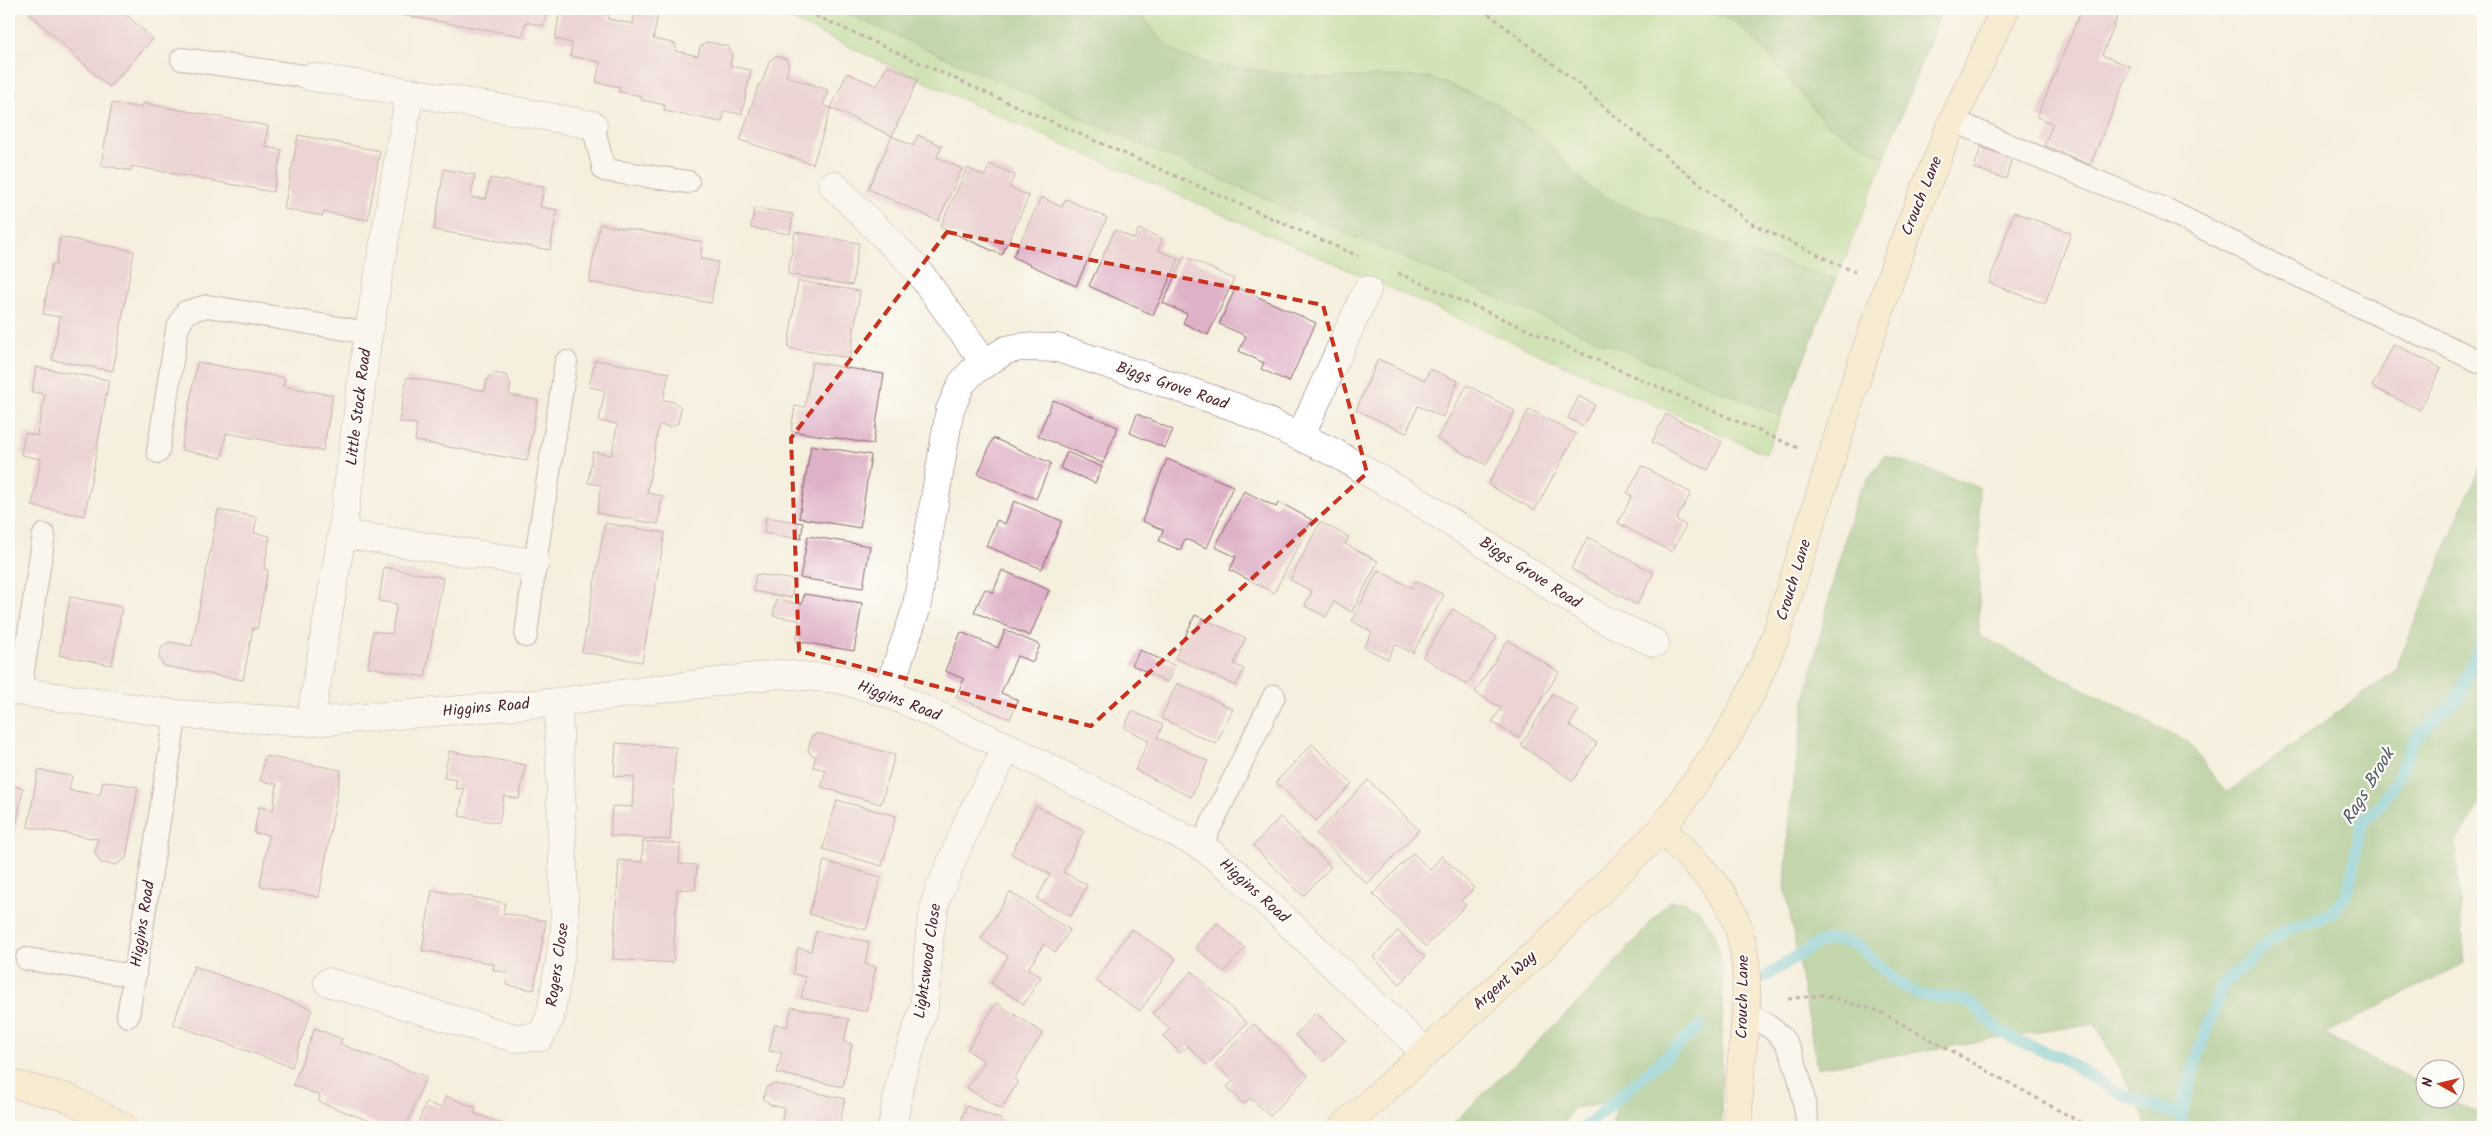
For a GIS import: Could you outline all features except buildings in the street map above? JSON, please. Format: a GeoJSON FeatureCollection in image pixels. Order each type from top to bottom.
{"type":"FeatureCollection","features":[{"type":"Feature","properties":{"kind":"street","name":"Crouch Lane"},"geometry":{"type":"LineString","coordinates":[[1738,1127],[1745,1013],[1746,959],[1738,925],[1724,897],[1706,874],[1662,830],[1725,741],[1752,691],[1775,638],[1900,248],[1953,120],[2005,9]]}},
{"type":"Feature","properties":{"kind":"street"},"geometry":{"type":"LineString","coordinates":[[311,77],[410,92],[593,125]]}},
{"type":"Feature","properties":{"kind":"street","name":"Little Stock Road"},"geometry":{"type":"LineString","coordinates":[[310,722],[342,534],[369,333],[410,92]]}},
{"type":"Feature","properties":{"kind":"street"},"geometry":{"type":"LineString","coordinates":[[833,185],[916,268],[985,362]]}},
{"type":"Feature","properties":{"kind":"street"},"geometry":{"type":"LineString","coordinates":[[1301,435],[1367,290]]}},
{"type":"Feature","properties":{"kind":"street","name":"Biggs Grove Road"},"geometry":{"type":"LineString","coordinates":[[887,693],[916,610],[950,409],[962,383],[985,362],[1006,350],[1021,347],[1057,348],[1238,408],[1301,435],[1421,502],[1599,617],[1655,643]]}},
{"type":"Feature","properties":{"kind":"street"},"geometry":{"type":"LineString","coordinates":[[342,534],[535,563]]}},
{"type":"Feature","properties":{"kind":"street","name":"Higgins Road"},"geometry":{"type":"LineString","coordinates":[[14,690],[176,714],[310,722],[558,702],[779,674],[839,679],[887,693],[1008,747],[1201,846],[1236,872],[1426,1053]]}},
{"type":"Feature","properties":{"kind":"street","name":"Rogers Close"},"geometry":{"type":"LineString","coordinates":[[328,982],[514,1038],[540,1037],[550,1018],[565,930],[558,702]]}},
{"type":"Feature","properties":{"kind":"street","name":"Lightswood Close"},"geometry":{"type":"LineString","coordinates":[[892,1127],[902,1074],[924,1007],[930,932],[936,899],[971,815],[1008,747]]}},
{"type":"Feature","properties":{"kind":"street","name":"Argent Way"},"geometry":{"type":"LineString","coordinates":[[1343,1127],[1544,946],[1662,830]]}},
{"type":"Feature","properties":{"kind":"street"},"geometry":{"type":"LineString","coordinates":[[9,1083],[68,1098],[124,1127]]}},
{"type":"Feature","properties":{"kind":"lane"},"geometry":{"type":"LineString","coordinates":[[182,59],[311,77]]}},
{"type":"Feature","properties":{"kind":"lane"},"geometry":{"type":"LineString","coordinates":[[1953,120],[2167,210],[2359,306],[2483,362]]}},
{"type":"Feature","properties":{"kind":"lane"},"geometry":{"type":"LineString","coordinates":[[593,125],[604,170],[688,182]]}},
{"type":"Feature","properties":{"kind":"lane"},"geometry":{"type":"LineString","coordinates":[[158,452],[177,328],[186,312],[207,306],[369,333]]}},
{"type":"Feature","properties":{"kind":"lane"},"geometry":{"type":"LineString","coordinates":[[526,636],[535,563],[566,362]]}},
{"type":"Feature","properties":{"kind":"lane"},"geometry":{"type":"LineString","coordinates":[[14,690],[44,535]]}},
{"type":"Feature","properties":{"kind":"lane"},"geometry":{"type":"LineString","coordinates":[[1201,846],[1274,696]]}},
{"type":"Feature","properties":{"kind":"lane","name":"Higgins Road"},"geometry":{"type":"LineString","coordinates":[[128,1016],[176,714]]}},
{"type":"Feature","properties":{"kind":"lane"},"geometry":{"type":"LineString","coordinates":[[27,959],[135,976]]}},
{"type":"Feature","properties":{"kind":"lane"},"geometry":{"type":"LineString","coordinates":[[1745,1013],[1770,1026],[1784,1040],[1801,1082],[1808,1127]]}},
{"type":"Feature","properties":{"kind":"path"},"geometry":{"type":"LineString","coordinates":[[801,9],[991,95],[1365,259]]}},
{"type":"Feature","properties":{"kind":"path"},"geometry":{"type":"LineString","coordinates":[[1482,9],[1574,80],[1611,113],[1750,223],[1888,287]]}},
{"type":"Feature","properties":{"kind":"path"},"geometry":{"type":"LineString","coordinates":[[1392,271],[1831,462]]}},
{"type":"Feature","properties":{"kind":"path"},"geometry":{"type":"LineString","coordinates":[[1745,1013],[1780,1000],[1822,995],[1877,1010],[2090,1127]]}},
{"type":"Feature","properties":{"kind":"highlighted area"},"geometry":{"type":"Polygon","coordinates":[[[947,232],[1323,305],[1367,473],[1091,726],[799,651],[791,438],[947,232]]]}},
{"type":"Feature","properties":{"kind":"green space"},"geometry":{"type":"Polygon","coordinates":[[[768,9],[1942,9],[1885,158],[1766,454],[988,111],[768,9]]]}},
{"type":"Feature","properties":{"kind":"green space"},"geometry":{"type":"Polygon","coordinates":[[[837,9],[1138,9],[1159,38],[1180,55],[1220,66],[1326,78],[1430,77],[1495,103],[1544,139],[1591,189],[1620,204],[1738,249],[1836,279],[1781,416],[1307,217],[837,9]]]}},
{"type":"Feature","properties":{"kind":"green space"},"geometry":{"type":"Polygon","coordinates":[[[1701,9],[1942,9],[1885,158],[1825,123],[1773,60],[1737,23],[1701,9]]]}},
{"type":"Feature","properties":{"kind":"green space"},"geometry":{"type":"Polygon","coordinates":[[[1885,455],[1979,487],[1979,635],[2189,743],[2226,793],[2395,671],[2483,458],[2483,799],[2455,844],[2465,963],[2324,1034],[2414,1080],[2414,1108],[2464,1108],[2464,1106],[2483,1115],[2483,1127],[2145,1127],[2142,1113],[2095,1023],[1817,1068],[1785,886],[1789,815],[1805,699],[1833,582],[1857,495],[1885,455]]]}},
{"type":"Feature","properties":{"kind":"green space"},"geometry":{"type":"Polygon","coordinates":[[[1684,901],[1699,910],[1713,930],[1723,968],[1721,1127],[1612,1127],[1617,1101],[1573,1108],[1562,1127],[1449,1127],[1591,990],[1668,902],[1684,901]]]}},
{"type":"Feature","properties":{"kind":"waterway","name":"Rags Brook"},"geometry":{"type":"LineString","coordinates":[[2181,1127],[2181,1115],[2195,1062],[2222,986],[2272,939],[2292,927],[2313,922],[2334,911],[2347,892],[2353,872],[2359,832],[2364,820],[2379,807],[2395,783],[2412,745],[2420,733],[2458,698],[2483,639]]}},
{"type":"Feature","properties":{"kind":"waterway"},"geometry":{"type":"LineString","coordinates":[[1766,976],[1814,945],[1830,940],[1846,941],[1859,946],[1894,980],[1915,993],[1936,998],[1957,998],[1972,1004],[1999,1031],[2022,1043],[2060,1057],[2113,1090],[2137,1101],[2181,1115]]}},
{"type":"Feature","properties":{"kind":"waterway"},"geometry":{"type":"LineString","coordinates":[[1585,1127],[1700,1026]]}}]}
